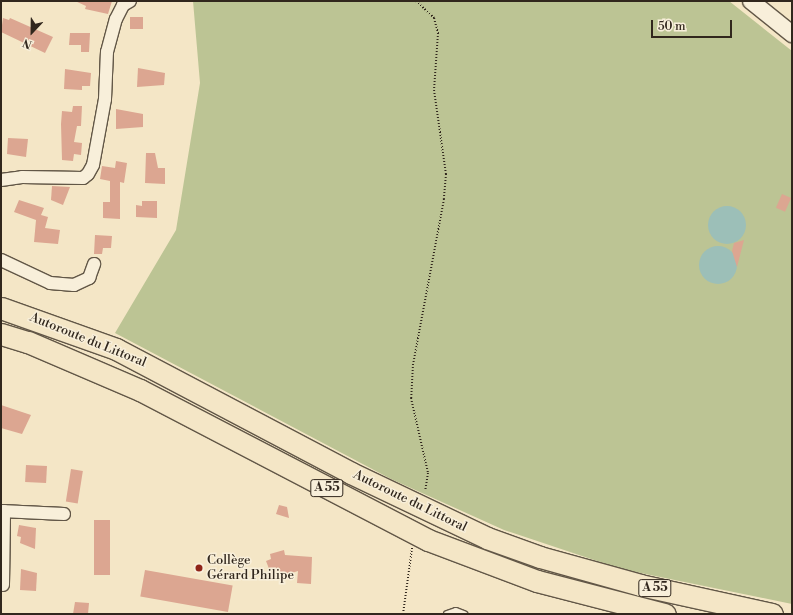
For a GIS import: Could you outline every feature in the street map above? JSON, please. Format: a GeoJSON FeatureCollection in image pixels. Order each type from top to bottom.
{"type":"FeatureCollection","features":[{"type":"Feature","properties":{"kind":"highway","name":"Autoroute du Littoral"},"geometry":{"type":"LineString","coordinates":[[1,308],[116,349],[351,473],[487,538],[540,557],[640,585],[772,614]]}},
{"type":"Feature","properties":{"kind":"highway","name":"Autoroute du Littoral"},"geometry":{"type":"LineString","coordinates":[[1,334],[28,342],[140,390],[428,540],[537,582],[664,614]]}},
{"type":"Feature","properties":{"kind":"main road"},"geometry":{"type":"LineString","coordinates":[[751,1],[792,34]]}},
{"type":"Feature","properties":{"kind":"street"},"geometry":{"type":"LineString","coordinates":[[1,180],[22,176],[83,178],[88,174],[93,165],[105,99],[107,52],[116,19],[124,5],[130,1]]}},
{"type":"Feature","properties":{"kind":"street"},"geometry":{"type":"LineString","coordinates":[[1,260],[50,282],[74,285],[89,278],[94,264]]}},
{"type":"Feature","properties":{"kind":"street"},"geometry":{"type":"LineString","coordinates":[[3,585],[3,511],[64,514]]}},
{"type":"Feature","properties":{"kind":"lane"},"geometry":{"type":"LineString","coordinates":[[447,614],[456,611],[464,614]]}},
{"type":"Feature","properties":{"kind":"path"},"geometry":{"type":"LineString","coordinates":[[416,1],[434,18],[438,33],[434,90],[446,174],[444,199],[412,364],[411,398],[428,473],[424,498]]}},
{"type":"Feature","properties":{"kind":"path"},"geometry":{"type":"LineString","coordinates":[[403,614],[412,548]]}},
{"type":"Feature","properties":{"kind":"green space"},"geometry":{"type":"Polygon","coordinates":[[[193,1],[729,1],[792,51],[792,604],[621,569],[504,530],[391,479],[115,333],[176,230],[200,83],[193,1]]]}},
{"type":"Feature","properties":{"kind":"water"},"geometry":{"type":"Polygon","coordinates":[[[723,206],[731,206],[738,209],[743,214],[746,225],[743,236],[738,241],[731,244],[723,244],[716,241],[711,236],[708,229],[708,221],[711,214],[716,209],[723,206]]]}},
{"type":"Feature","properties":{"kind":"water"},"geometry":{"type":"Polygon","coordinates":[[[714,246],[722,246],[729,249],[734,254],[737,265],[734,276],[729,281],[722,284],[714,284],[707,281],[702,276],[699,269],[699,261],[702,254],[707,249],[714,246]]]}},
{"type":"Feature","properties":{"kind":"building"},"geometry":{"type":"Polygon","coordinates":[[[75,1],[112,1],[108,14],[85,9],[86,6],[75,1]]]}},
{"type":"Feature","properties":{"kind":"building"},"geometry":{"type":"Polygon","coordinates":[[[130,17],[143,17],[143,29],[130,29],[130,17]]]}},
{"type":"Feature","properties":{"kind":"building"},"geometry":{"type":"Polygon","coordinates":[[[3,18],[9,20],[10,18],[53,37],[45,53],[1,32],[3,18]]]}},
{"type":"Feature","properties":{"kind":"building"},"geometry":{"type":"Polygon","coordinates":[[[70,33],[90,33],[89,52],[81,52],[81,45],[69,45],[70,33]]]}},
{"type":"Feature","properties":{"kind":"building"},"geometry":{"type":"Polygon","coordinates":[[[138,68],[165,73],[164,85],[137,87],[138,68]]]}},
{"type":"Feature","properties":{"kind":"building"},"geometry":{"type":"Polygon","coordinates":[[[65,69],[91,73],[90,86],[82,86],[82,90],[64,89],[65,69]]]}},
{"type":"Feature","properties":{"kind":"building"},"geometry":{"type":"Polygon","coordinates":[[[73,106],[82,106],[81,126],[77,126],[74,142],[82,143],[81,155],[74,154],[73,161],[62,160],[62,111],[72,112],[73,106]]]}},
{"type":"Feature","properties":{"kind":"building"},"geometry":{"type":"Polygon","coordinates":[[[116,109],[143,114],[143,127],[116,129],[116,109]]]}},
{"type":"Feature","properties":{"kind":"building"},"geometry":{"type":"Polygon","coordinates":[[[8,138],[28,139],[26,157],[7,154],[8,138]]]}},
{"type":"Feature","properties":{"kind":"building"},"geometry":{"type":"Polygon","coordinates":[[[146,153],[155,153],[158,168],[165,168],[165,184],[145,183],[146,153]]]}},
{"type":"Feature","properties":{"kind":"building"},"geometry":{"type":"Polygon","coordinates":[[[116,161],[127,163],[124,183],[120,182],[120,219],[103,218],[103,202],[110,202],[110,181],[100,179],[102,166],[115,168],[116,161]]]}},
{"type":"Feature","properties":{"kind":"building"},"geometry":{"type":"Polygon","coordinates":[[[52,186],[70,187],[63,205],[51,200],[52,186]]]}},
{"type":"Feature","properties":{"kind":"building"},"geometry":{"type":"Polygon","coordinates":[[[782,194],[791,198],[785,212],[776,208],[782,194]]]}},
{"type":"Feature","properties":{"kind":"building"},"geometry":{"type":"Polygon","coordinates":[[[19,200],[44,208],[41,215],[48,217],[45,228],[60,230],[58,244],[34,242],[36,220],[14,212],[19,200]]]}},
{"type":"Feature","properties":{"kind":"building"},"geometry":{"type":"Polygon","coordinates":[[[142,201],[157,201],[157,218],[136,217],[136,205],[142,206],[142,201]]]}},
{"type":"Feature","properties":{"kind":"building"},"geometry":{"type":"Polygon","coordinates":[[[95,235],[112,236],[111,248],[103,248],[102,254],[94,254],[95,235]]]}},
{"type":"Feature","properties":{"kind":"building"},"geometry":{"type":"Polygon","coordinates":[[[744,240],[737,267],[732,251],[734,243],[744,240]]]}},
{"type":"Feature","properties":{"kind":"building"},"geometry":{"type":"Polygon","coordinates":[[[1,405],[31,415],[22,434],[1,428],[1,405]]]}},
{"type":"Feature","properties":{"kind":"building"},"geometry":{"type":"Polygon","coordinates":[[[26,465],[47,466],[46,483],[25,482],[26,465]]]}},
{"type":"Feature","properties":{"kind":"building"},"geometry":{"type":"Polygon","coordinates":[[[71,469],[83,471],[78,503],[66,502],[71,469]]]}},
{"type":"Feature","properties":{"kind":"building"},"geometry":{"type":"Polygon","coordinates":[[[279,505],[287,507],[289,518],[276,514],[279,505]]]}},
{"type":"Feature","properties":{"kind":"building"},"geometry":{"type":"Polygon","coordinates":[[[94,520],[110,520],[110,575],[94,575],[94,520]]]}},
{"type":"Feature","properties":{"kind":"building"},"geometry":{"type":"Polygon","coordinates":[[[19,525],[36,528],[35,549],[20,543],[21,537],[17,536],[19,525]]]}},
{"type":"Feature","properties":{"kind":"building"},"geometry":{"type":"Polygon","coordinates":[[[284,550],[285,555],[312,557],[311,584],[297,583],[298,571],[273,579],[266,561],[271,559],[270,554],[284,550]]]}},
{"type":"Feature","properties":{"kind":"building"},"geometry":{"type":"Polygon","coordinates":[[[21,569],[37,573],[36,591],[20,590],[21,569]]]}},
{"type":"Feature","properties":{"kind":"building"},"geometry":{"type":"Polygon","coordinates":[[[145,570],[233,585],[228,612],[140,597],[145,570]]]}},
{"type":"Feature","properties":{"kind":"building"},"geometry":{"type":"Polygon","coordinates":[[[75,602],[89,603],[88,614],[73,614],[75,602]]]}},
{"type":"Feature","properties":{"kind":"place","name":"Collège Gérard Philipe"},"geometry":{"type":"Point","coordinates":[199,568]}}]}
